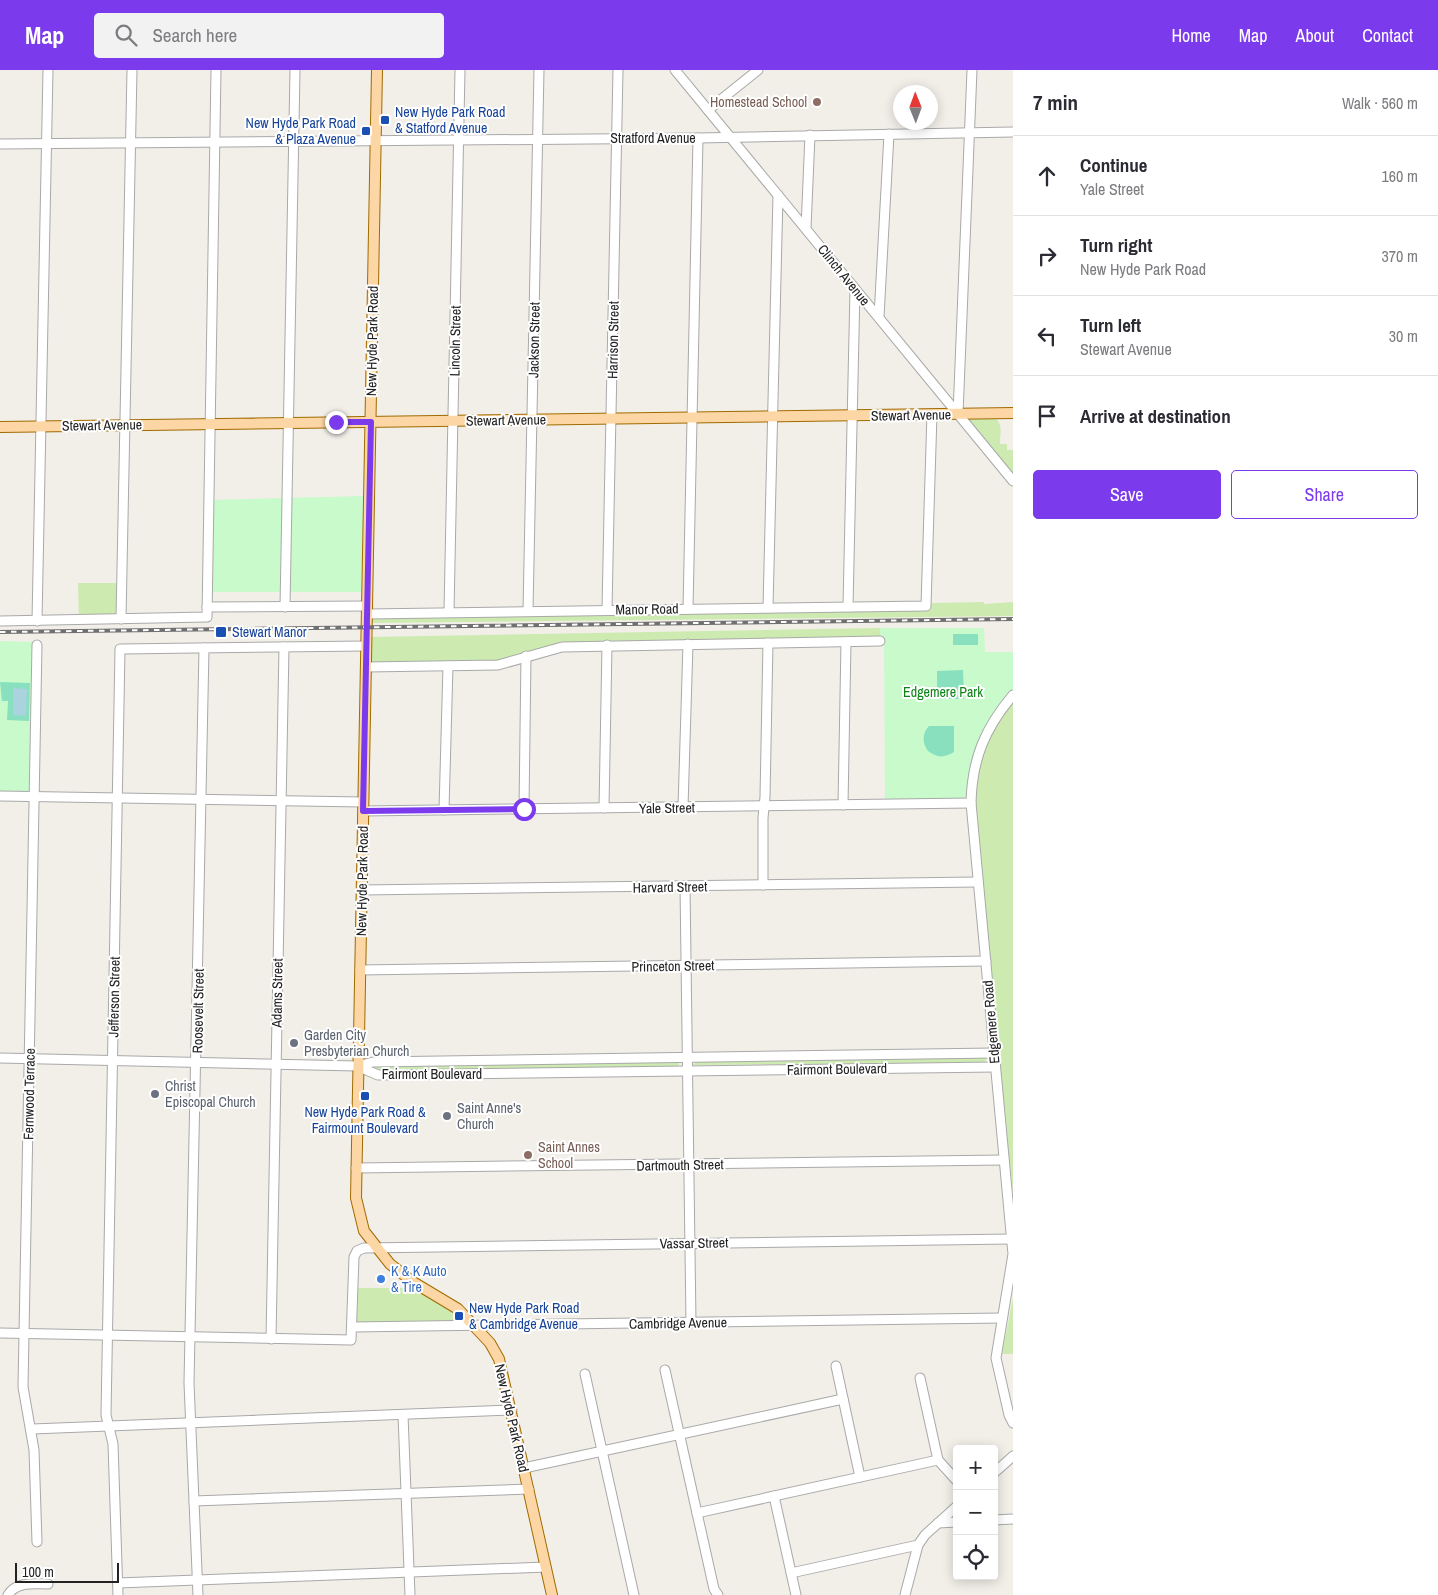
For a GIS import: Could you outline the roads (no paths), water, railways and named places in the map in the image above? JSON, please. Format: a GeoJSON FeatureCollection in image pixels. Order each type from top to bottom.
{"type":"FeatureCollection","features":[{"type":"Feature","properties":{"kind":"main road","name":"New Hyde Park Road"},"geometry":{"type":"LineString","coordinates":[[377,70],[356,1198],[364,1231],[377,1248],[402,1275],[452,1304],[475,1325],[490,1343],[499,1359],[512,1410],[552,1595]]}},
{"type":"Feature","properties":{"kind":"main road","name":"Stewart Avenue"},"geometry":{"type":"LineString","coordinates":[[0,427],[1013,413]]}},
{"type":"Feature","properties":{"kind":"street"},"geometry":{"type":"LineString","coordinates":[[37,621],[48,70]]}},
{"type":"Feature","properties":{"kind":"street"},"geometry":{"type":"LineString","coordinates":[[0,621],[121,619],[132,70]]}},
{"type":"Feature","properties":{"kind":"street"},"geometry":{"type":"LineString","coordinates":[[207,608],[216,70]]}},
{"type":"Feature","properties":{"kind":"street"},"geometry":{"type":"LineString","coordinates":[[285,607],[295,70]]}},
{"type":"Feature","properties":{"kind":"street","name":"Lincoln Street"},"geometry":{"type":"LineString","coordinates":[[449,612],[460,70]]}},
{"type":"Feature","properties":{"kind":"street","name":"Jackson Street"},"geometry":{"type":"LineString","coordinates":[[528,611],[539,70]]}},
{"type":"Feature","properties":{"kind":"street","name":"Harrison Street"},"geometry":{"type":"LineString","coordinates":[[607,610],[618,70]]}},
{"type":"Feature","properties":{"kind":"street","name":"Clinch Avenue"},"geometry":{"type":"LineString","coordinates":[[676,70],[1013,481]]}},
{"type":"Feature","properties":{"kind":"street"},"geometry":{"type":"LineString","coordinates":[[708,110],[758,70]]}},
{"type":"Feature","properties":{"kind":"street"},"geometry":{"type":"LineString","coordinates":[[958,414],[972,70]]}},
{"type":"Feature","properties":{"kind":"street","name":"Stratford Avenue"},"geometry":{"type":"LineString","coordinates":[[0,144],[537,140],[1013,132]]}},
{"type":"Feature","properties":{"kind":"street"},"geometry":{"type":"LineString","coordinates":[[879,317],[889,134]]}},
{"type":"Feature","properties":{"kind":"street"},"geometry":{"type":"LineString","coordinates":[[806,228],[810,135]]}},
{"type":"Feature","properties":{"kind":"street"},"geometry":{"type":"LineString","coordinates":[[688,609],[698,138]]}},
{"type":"Feature","properties":{"kind":"street"},"geometry":{"type":"LineString","coordinates":[[768,608],[778,194]]}},
{"type":"Feature","properties":{"kind":"street"},"geometry":{"type":"LineString","coordinates":[[848,607],[855,289]]}},
{"type":"Feature","properties":{"kind":"street","name":"Manor Road"},"geometry":{"type":"LineString","coordinates":[[121,619],[207,617],[207,608],[285,607],[449,612],[926,606],[932,414]]}},
{"type":"Feature","properties":{"kind":"street"},"geometry":{"type":"LineString","coordinates":[[366,667],[498,665],[554,648],[607,645],[880,641]]}},
{"type":"Feature","properties":{"kind":"street"},"geometry":{"type":"LineString","coordinates":[[844,805],[846,642]]}},
{"type":"Feature","properties":{"kind":"street"},"geometry":{"type":"LineString","coordinates":[[763,885],[768,643]]}},
{"type":"Feature","properties":{"kind":"street"},"geometry":{"type":"LineString","coordinates":[[683,807],[688,644]]}},
{"type":"Feature","properties":{"kind":"street","name":"Fernwood Terrace"},"geometry":{"type":"LineString","coordinates":[[37,645],[23,1387],[32,1429],[37,1542]]}},
{"type":"Feature","properties":{"kind":"street"},"geometry":{"type":"LineString","coordinates":[[604,808],[607,645]]}},
{"type":"Feature","properties":{"kind":"street"},"geometry":{"type":"LineString","coordinates":[[204,648],[366,646]]}},
{"type":"Feature","properties":{"kind":"street","name":"Jefferson Street"},"geometry":{"type":"LineString","coordinates":[[118,1595],[113,1444],[106,1415],[120,648],[204,648]]}},
{"type":"Feature","properties":{"kind":"street","name":"Roosevelt Street"},"geometry":{"type":"LineString","coordinates":[[198,1595],[190,1373],[204,648]]}},
{"type":"Feature","properties":{"kind":"street","name":"Adams Street"},"geometry":{"type":"LineString","coordinates":[[271,1339],[284,648]]}},
{"type":"Feature","properties":{"kind":"street"},"geometry":{"type":"LineString","coordinates":[[524,809],[526,656]]}},
{"type":"Feature","properties":{"kind":"street"},"geometry":{"type":"LineString","coordinates":[[444,810],[448,666]]}},
{"type":"Feature","properties":{"kind":"street","name":"Edgemere Road"},"geometry":{"type":"LineString","coordinates":[[1013,695],[998,713],[982,740],[974,768],[971,803],[1013,1254],[996,1358],[1009,1415],[1013,1423]]}},
{"type":"Feature","properties":{"kind":"street","name":"Yale Street"},"geometry":{"type":"LineString","coordinates":[[0,796],[281,801],[444,810],[971,803]]}},
{"type":"Feature","properties":{"kind":"street","name":"Harvard Street"},"geometry":{"type":"LineString","coordinates":[[362,890],[978,882]]}},
{"type":"Feature","properties":{"kind":"street"},"geometry":{"type":"LineString","coordinates":[[685,886],[691,1322]]}},
{"type":"Feature","properties":{"kind":"street","name":"Princeton Street"},"geometry":{"type":"LineString","coordinates":[[360,970],[986,961]]}},
{"type":"Feature","properties":{"kind":"street","name":"Fairmont Boulevard"},"geometry":{"type":"LineString","coordinates":[[357,1066],[373,1062],[994,1053]]}},
{"type":"Feature","properties":{"kind":"street"},"geometry":{"type":"LineString","coordinates":[[0,1058],[357,1066]]}},
{"type":"Feature","properties":{"kind":"street","name":"Fairmont Boulevard"},"geometry":{"type":"LineString","coordinates":[[357,1066],[378,1075],[995,1067]]}},
{"type":"Feature","properties":{"kind":"street","name":"Dartmouth Street"},"geometry":{"type":"LineString","coordinates":[[356,1168],[1004,1160]]}},
{"type":"Feature","properties":{"kind":"street","name":"Vassar Street"},"geometry":{"type":"LineString","coordinates":[[353,1327],[354,1257],[357,1251],[377,1248],[1011,1239]]}},
{"type":"Feature","properties":{"kind":"street","name":"Cambridge Avenue"},"geometry":{"type":"LineString","coordinates":[[353,1327],[1002,1318]]}},
{"type":"Feature","properties":{"kind":"street"},"geometry":{"type":"LineString","coordinates":[[0,1333],[352,1340],[353,1327]]}},
{"type":"Feature","properties":{"kind":"street"},"geometry":{"type":"LineString","coordinates":[[836,1366],[860,1476]]}},
{"type":"Feature","properties":{"kind":"street"},"geometry":{"type":"LineString","coordinates":[[665,1370],[714,1589],[718,1595]]}},
{"type":"Feature","properties":{"kind":"street"},"geometry":{"type":"LineString","coordinates":[[585,1374],[634,1595]]}},
{"type":"Feature","properties":{"kind":"street"},"geometry":{"type":"LineString","coordinates":[[920,1378],[938,1460],[953,1477]]}},
{"type":"Feature","properties":{"kind":"street"},"geometry":{"type":"LineString","coordinates":[[524,1468],[602,1453],[843,1399]]}},
{"type":"Feature","properties":{"kind":"street"},"geometry":{"type":"LineString","coordinates":[[32,1429],[512,1410]]}},
{"type":"Feature","properties":{"kind":"street"},"geometry":{"type":"LineString","coordinates":[[403,1415],[410,1595]]}},
{"type":"Feature","properties":{"kind":"street"},"geometry":{"type":"LineString","coordinates":[[998,1469],[1013,1456]]}},
{"type":"Feature","properties":{"kind":"street"},"geometry":{"type":"LineString","coordinates":[[697,1513],[938,1460]]}},
{"type":"Feature","properties":{"kind":"street"},"geometry":{"type":"LineString","coordinates":[[194,1501],[529,1489]]}},
{"type":"Feature","properties":{"kind":"street"},"geometry":{"type":"LineString","coordinates":[[774,1496],[796,1595]]}},
{"type":"Feature","properties":{"kind":"street"},"geometry":{"type":"LineString","coordinates":[[905,1595],[918,1545],[938,1522],[953,1509]]}},
{"type":"Feature","properties":{"kind":"street"},"geometry":{"type":"LineString","coordinates":[[998,1520],[1013,1519]]}},
{"type":"Feature","properties":{"kind":"street"},"geometry":{"type":"LineString","coordinates":[[938,1522],[953,1522]]}},
{"type":"Feature","properties":{"kind":"street"},"geometry":{"type":"LineString","coordinates":[[791,1573],[918,1545]]}},
{"type":"Feature","properties":{"kind":"street"},"geometry":{"type":"LineString","coordinates":[[118,1583],[546,1567]]}},
{"type":"Feature","properties":{"kind":"street"},"geometry":{"type":"LineString","coordinates":[[8,1595],[13,1589],[22,1585],[48,1584]]}},
{"type":"Feature","properties":{"kind":"water"},"geometry":{"type":"Polygon","coordinates":[[[13,688],[27,689],[26,716],[13,715],[13,688]]]}},
{"type":"Feature","properties":{"kind":"railway"},"geometry":{"type":"LineString","coordinates":[[0,632],[1013,619]]}},
{"type":"Feature","properties":{"kind":"place","name":"Homestead School"},"geometry":{"type":"Point","coordinates":[817,102]}},
{"type":"Feature","properties":{"kind":"place","name":"New Hyde Park Road & Statford Avenue"},"geometry":{"type":"Point","coordinates":[385,120]}},
{"type":"Feature","properties":{"kind":"place","name":"New Hyde Park Road & Plaza Avenue"},"geometry":{"type":"Point","coordinates":[366,131]}},
{"type":"Feature","properties":{"kind":"place","name":"Stewart Manor"},"geometry":{"type":"Point","coordinates":[221,632]}},
{"type":"Feature","properties":{"kind":"place","name":"Garden City Presbyterian Church"},"geometry":{"type":"Point","coordinates":[294,1043]}},
{"type":"Feature","properties":{"kind":"place","name":"Christ Episcopal Church"},"geometry":{"type":"Point","coordinates":[155,1094]}},
{"type":"Feature","properties":{"kind":"place","name":"New Hyde Park Road & Fairmount Boulevard"},"geometry":{"type":"Point","coordinates":[365,1096]}},
{"type":"Feature","properties":{"kind":"place","name":"Saint Anne's Church"},"geometry":{"type":"Point","coordinates":[447,1116]}},
{"type":"Feature","properties":{"kind":"place","name":"Saint Annes School"},"geometry":{"type":"Point","coordinates":[528,1155]}},
{"type":"Feature","properties":{"kind":"place","name":"K & K Auto & Tire"},"geometry":{"type":"Point","coordinates":[381,1279]}},
{"type":"Feature","properties":{"kind":"place","name":"New Hyde Park Road & Cambridge Avenue"},"geometry":{"type":"Point","coordinates":[459,1316]}},
{"type":"Feature","properties":{"kind":"park label","name":"Edgemere Park"},"geometry":{"type":"Point","coordinates":[943,692]}}]}
